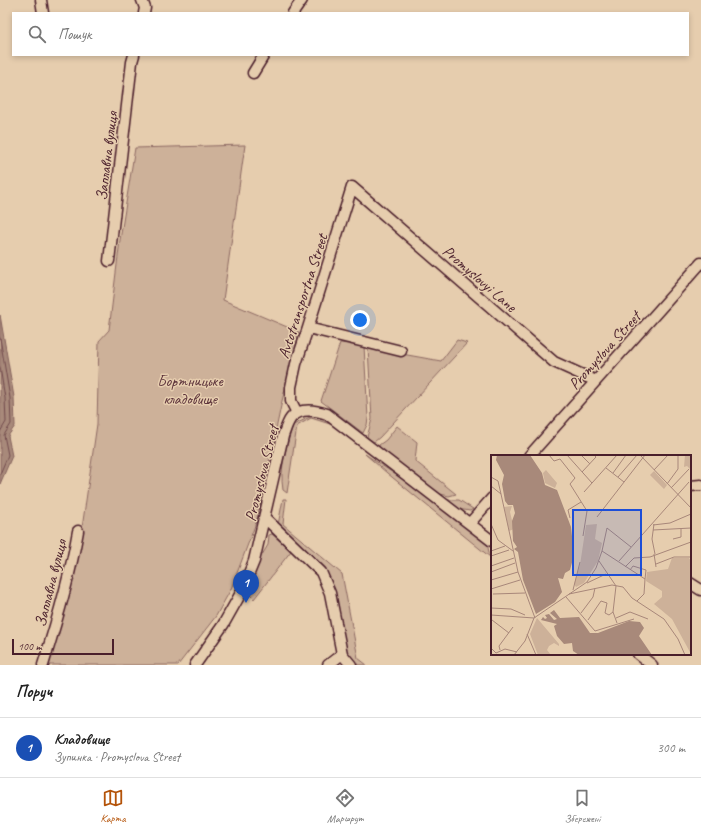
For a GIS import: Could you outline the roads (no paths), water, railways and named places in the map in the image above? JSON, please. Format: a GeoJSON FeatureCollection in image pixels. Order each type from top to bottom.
{"type":"FeatureCollection","features":[{"type":"Feature","properties":{"kind":"street"},"geometry":{"type":"LineString","coordinates":[[41,0],[44,12]]}},
{"type":"Feature","properties":{"kind":"street"},"geometry":{"type":"LineString","coordinates":[[142,0],[145,8],[144,12]]}},
{"type":"Feature","properties":{"kind":"street"},"geometry":{"type":"LineString","coordinates":[[293,12],[302,0]]}},
{"type":"Feature","properties":{"kind":"street","name":"Заплавна вулиця"},"geometry":{"type":"LineString","coordinates":[[109,261],[134,56]]}},
{"type":"Feature","properties":{"kind":"street"},"geometry":{"type":"LineString","coordinates":[[253,73],[263,56]]}},
{"type":"Feature","properties":{"kind":"street","name":"Avtotransportna Street"},"geometry":{"type":"LineString","coordinates":[[297,413],[291,401],[291,387],[296,364],[352,187]]}},
{"type":"Feature","properties":{"kind":"street","name":"Promyslovyi Lane"},"geometry":{"type":"LineString","coordinates":[[352,187],[554,362],[596,381]]}},
{"type":"Feature","properties":{"kind":"street","name":"Promyslova Street"},"geometry":{"type":"LineString","coordinates":[[530,455],[701,263]]}},
{"type":"Feature","properties":{"kind":"street"},"geometry":{"type":"LineString","coordinates":[[308,328],[401,351]]}},
{"type":"Feature","properties":{"kind":"street","name":"Promyslova Street"},"geometry":{"type":"LineString","coordinates":[[195,665],[223,626],[254,561],[283,436],[291,418],[297,413],[306,410],[316,410],[327,414],[491,540]]}},
{"type":"Feature","properties":{"kind":"street"},"geometry":{"type":"LineString","coordinates":[[691,486],[701,485]]}},
{"type":"Feature","properties":{"kind":"street"},"geometry":{"type":"LineString","coordinates":[[470,523],[491,499]]}},
{"type":"Feature","properties":{"kind":"street"},"geometry":{"type":"LineString","coordinates":[[265,518],[321,572],[330,593],[342,654],[351,665]]}},
{"type":"Feature","properties":{"kind":"street","name":"Заплавна вулиця"},"geometry":{"type":"LineString","coordinates":[[43,665],[72,563],[78,531]]}},
{"type":"Feature","properties":{"kind":"street"},"geometry":{"type":"LineString","coordinates":[[691,585],[701,590]]}},
{"type":"Feature","properties":{"kind":"street"},"geometry":{"type":"LineString","coordinates":[[328,665],[342,654]]}},
{"type":"Feature","properties":{"kind":"street"},"geometry":{"type":"LineString","coordinates":[[639,655],[652,665]]}},
{"type":"Feature","properties":{"kind":"water"},"geometry":{"type":"Polygon","coordinates":[[[0,315],[14,397],[15,426],[8,436],[12,456],[0,484],[0,315]]]}},
{"type":"Feature","properties":{"kind":"place","name":"Кладовище"},"geometry":{"type":"Point","coordinates":[246,603]}},
{"type":"Feature","properties":{"kind":"park label","name":"Бортницьке кладовище"},"geometry":{"type":"Point","coordinates":[190,389]}}]}
